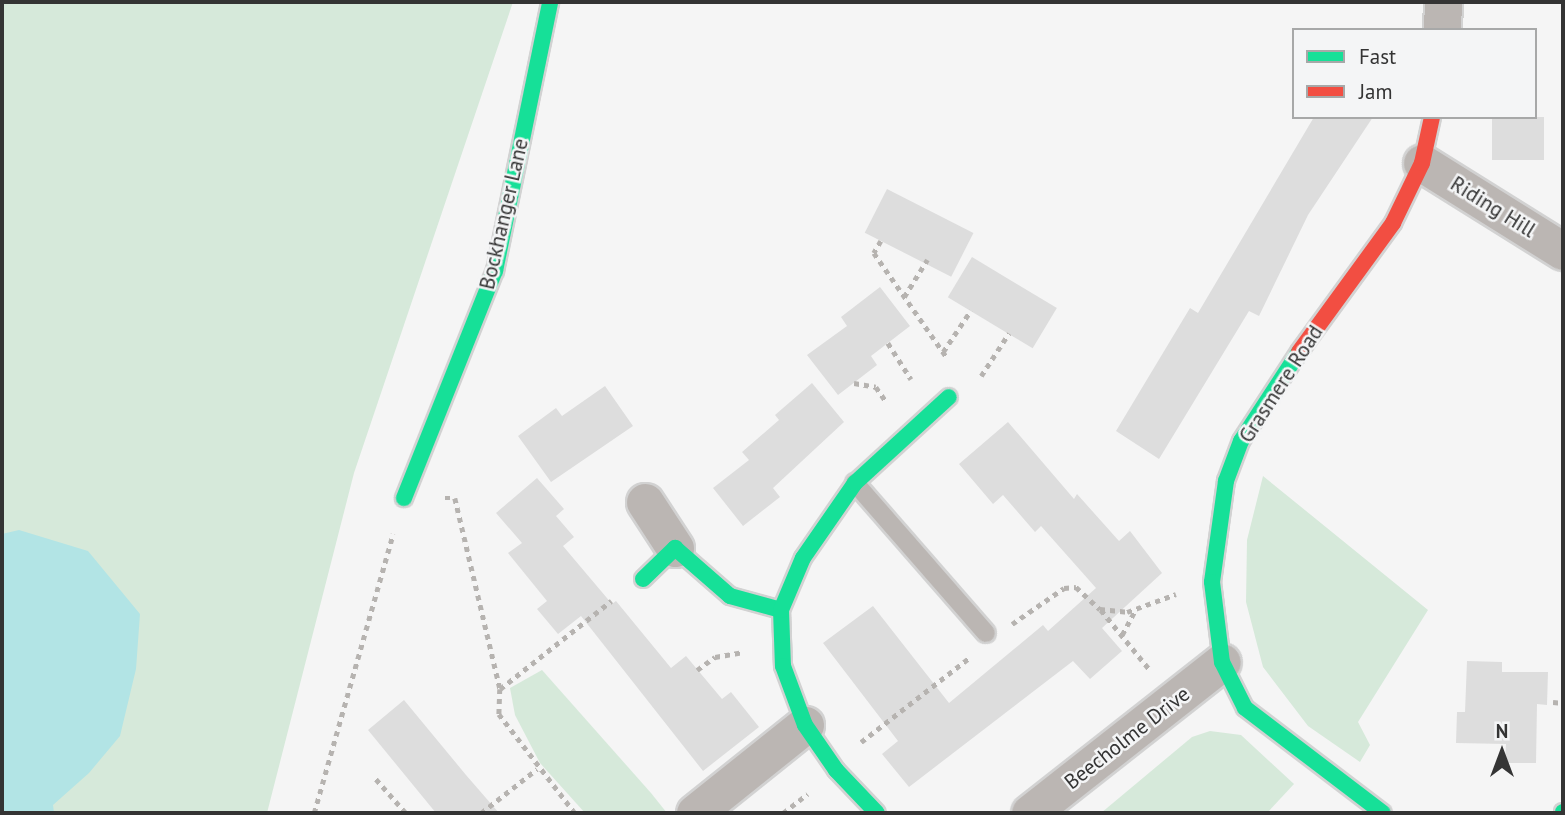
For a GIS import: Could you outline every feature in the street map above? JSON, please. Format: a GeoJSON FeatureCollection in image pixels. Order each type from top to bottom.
{"type":"FeatureCollection","features":[{"type":"Feature","properties":{"kind":"street","name":"Bockhanger Lane"},"geometry":{"type":"LineString","coordinates":[[404,498],[495,271],[550,2]]}},
{"type":"Feature","properties":{"kind":"street"},"geometry":{"type":"LineString","coordinates":[[1442,28],[1443,2]]}},
{"type":"Feature","properties":{"kind":"street","name":"Grasmere Road"},"geometry":{"type":"LineString","coordinates":[[1383,813],[1245,708],[1223,662],[1212,582],[1226,481],[1241,441],[1287,368],[1393,223],[1422,163],[1432,119]]}},
{"type":"Feature","properties":{"kind":"street","name":"Riding Hill"},"geometry":{"type":"LineString","coordinates":[[1422,163],[1563,251]]}},
{"type":"Feature","properties":{"kind":"street"},"geometry":{"type":"LineString","coordinates":[[877,813],[836,771],[805,725],[783,666],[781,610],[803,558],[855,483],[954,391]]}},
{"type":"Feature","properties":{"kind":"street"},"geometry":{"type":"LineString","coordinates":[[645,502],[675,548],[730,596],[781,610]]}},
{"type":"Feature","properties":{"kind":"street"},"geometry":{"type":"LineString","coordinates":[[643,579],[675,548]]}},
{"type":"Feature","properties":{"kind":"street","name":"Beecholme Drive"},"geometry":{"type":"LineString","coordinates":[[1030,813],[1223,662]]}},
{"type":"Feature","properties":{"kind":"street"},"geometry":{"type":"LineString","coordinates":[[695,813],[805,725]]}},
{"type":"Feature","properties":{"kind":"lane"},"geometry":{"type":"LineString","coordinates":[[855,483],[988,637]]}},
{"type":"Feature","properties":{"kind":"path"},"geometry":{"type":"LineString","coordinates":[[881,242],[874,253],[950,362],[944,369],[954,391],[968,396],[1009,333]]}},
{"type":"Feature","properties":{"kind":"path"},"geometry":{"type":"LineString","coordinates":[[904,297],[927,260]]}},
{"type":"Feature","properties":{"kind":"path"},"geometry":{"type":"LineString","coordinates":[[943,352],[971,310]]}},
{"type":"Feature","properties":{"kind":"path"},"geometry":{"type":"LineString","coordinates":[[314,813],[404,498],[455,498],[500,689],[499,715],[537,769],[575,813]]}},
{"type":"Feature","properties":{"kind":"path"},"geometry":{"type":"LineString","coordinates":[[500,689],[643,579]]}},
{"type":"Feature","properties":{"kind":"path"},"geometry":{"type":"LineString","coordinates":[[1100,609],[1127,612],[1212,582]]}},
{"type":"Feature","properties":{"kind":"path"},"geometry":{"type":"LineString","coordinates":[[852,750],[988,637],[1045,597],[1064,588],[1076,587],[1100,609],[1176,701]]}},
{"type":"Feature","properties":{"kind":"path"},"geometry":{"type":"LineString","coordinates":[[1122,635],[1136,608]]}},
{"type":"Feature","properties":{"kind":"path"},"geometry":{"type":"LineString","coordinates":[[697,670],[715,657],[756,650]]}},
{"type":"Feature","properties":{"kind":"path"},"geometry":{"type":"LineString","coordinates":[[1553,702],[1563,703]]}},
{"type":"Feature","properties":{"kind":"path"},"geometry":{"type":"LineString","coordinates":[[481,813],[537,769]]}},
{"type":"Feature","properties":{"kind":"path"},"geometry":{"type":"LineString","coordinates":[[376,779],[407,813]]}},
{"type":"Feature","properties":{"kind":"green space"},"geometry":{"type":"Polygon","coordinates":[[[2,2],[513,2],[354,473],[267,813],[2,813],[2,2]]]}},
{"type":"Feature","properties":{"kind":"green space"},"geometry":{"type":"Polygon","coordinates":[[[1263,476],[1428,610],[1358,722],[1370,745],[1360,762],[1308,726],[1263,667],[1246,602],[1247,540],[1263,476]]]}},
{"type":"Feature","properties":{"kind":"green space"},"geometry":{"type":"Polygon","coordinates":[[[542,670],[667,813],[585,813],[540,763],[515,715],[510,688],[542,670]]]}},
{"type":"Feature","properties":{"kind":"green space"},"geometry":{"type":"Polygon","coordinates":[[[1210,731],[1241,735],[1294,784],[1267,813],[1101,813],[1192,737],[1210,731]]]}},
{"type":"Feature","properties":{"kind":"water"},"geometry":{"type":"Polygon","coordinates":[[[19,530],[88,551],[140,614],[136,669],[120,736],[89,773],[53,805],[54,813],[2,813],[2,534],[19,530]]]}},
{"type":"Feature","properties":{"kind":"building"},"geometry":{"type":"Polygon","coordinates":[[[1544,117],[1544,160],[1492,160],[1492,119],[1544,117]]]}},
{"type":"Feature","properties":{"kind":"building"},"geometry":{"type":"Polygon","coordinates":[[[1313,119],[1372,119],[1308,215],[1259,316],[1249,311],[1159,459],[1116,431],[1190,308],[1198,313],[1313,119]]]}},
{"type":"Feature","properties":{"kind":"building"},"geometry":{"type":"Polygon","coordinates":[[[887,189],[973,233],[951,277],[865,233],[887,189]]]}},
{"type":"Feature","properties":{"kind":"building"},"geometry":{"type":"Polygon","coordinates":[[[972,257],[1057,308],[1033,348],[948,297],[972,257]]]}},
{"type":"Feature","properties":{"kind":"building"},"geometry":{"type":"Polygon","coordinates":[[[880,287],[910,326],[871,356],[877,365],[838,395],[807,355],[847,326],[841,317],[880,287]]]}},
{"type":"Feature","properties":{"kind":"building"},"geometry":{"type":"Polygon","coordinates":[[[812,383],[844,422],[773,488],[780,497],[743,526],[713,488],[749,460],[742,452],[779,420],[775,415],[812,383]]]}},
{"type":"Feature","properties":{"kind":"building"},"geometry":{"type":"Polygon","coordinates":[[[605,386],[633,426],[551,482],[518,436],[556,408],[562,416],[605,386]]]}},
{"type":"Feature","properties":{"kind":"building"},"geometry":{"type":"Polygon","coordinates":[[[1008,422],[1074,499],[1077,494],[1119,541],[1130,531],[1162,573],[1102,628],[1122,651],[1090,679],[1073,661],[909,787],[882,754],[898,741],[823,643],[873,606],[949,703],[1043,625],[1048,631],[1096,588],[1041,526],[1035,532],[1003,495],[993,504],[959,464],[1008,422]]]}},
{"type":"Feature","properties":{"kind":"building"},"geometry":{"type":"Polygon","coordinates":[[[537,478],[564,509],[556,516],[574,537],[563,546],[612,604],[616,601],[671,668],[686,656],[722,699],[731,692],[759,727],[703,771],[581,616],[558,634],[537,609],[547,601],[508,553],[522,543],[496,513],[537,478]]]}},
{"type":"Feature","properties":{"kind":"building"},"geometry":{"type":"Polygon","coordinates":[[[1467,661],[1502,662],[1502,672],[1548,672],[1547,705],[1537,704],[1536,763],[1505,763],[1506,744],[1456,743],[1457,712],[1465,712],[1467,661]]]}},
{"type":"Feature","properties":{"kind":"building"},"geometry":{"type":"Polygon","coordinates":[[[404,700],[499,813],[436,813],[368,730],[404,700]]]}},
{"type":"Feature","properties":{"kind":"traffic: fast"},"geometry":{"type":"LineString","coordinates":[[404,498],[495,271],[550,2]]}},
{"type":"Feature","properties":{"kind":"traffic: fast"},"geometry":{"type":"LineString","coordinates":[[1299,352],[1241,441],[1226,481],[1212,582],[1222,662],[1245,708],[1383,813]]}},
{"type":"Feature","properties":{"kind":"traffic: fast"},"geometry":{"type":"LineString","coordinates":[[781,610],[803,558],[855,483],[949,397]]}},
{"type":"Feature","properties":{"kind":"traffic: fast"},"geometry":{"type":"LineString","coordinates":[[643,579],[675,548],[730,596],[781,610],[783,666],[805,725],[836,770],[877,813]]}},
{"type":"Feature","properties":{"kind":"traffic: jam"},"geometry":{"type":"LineString","coordinates":[[1299,352],[1393,223],[1422,163],[1432,119]]}}]}
